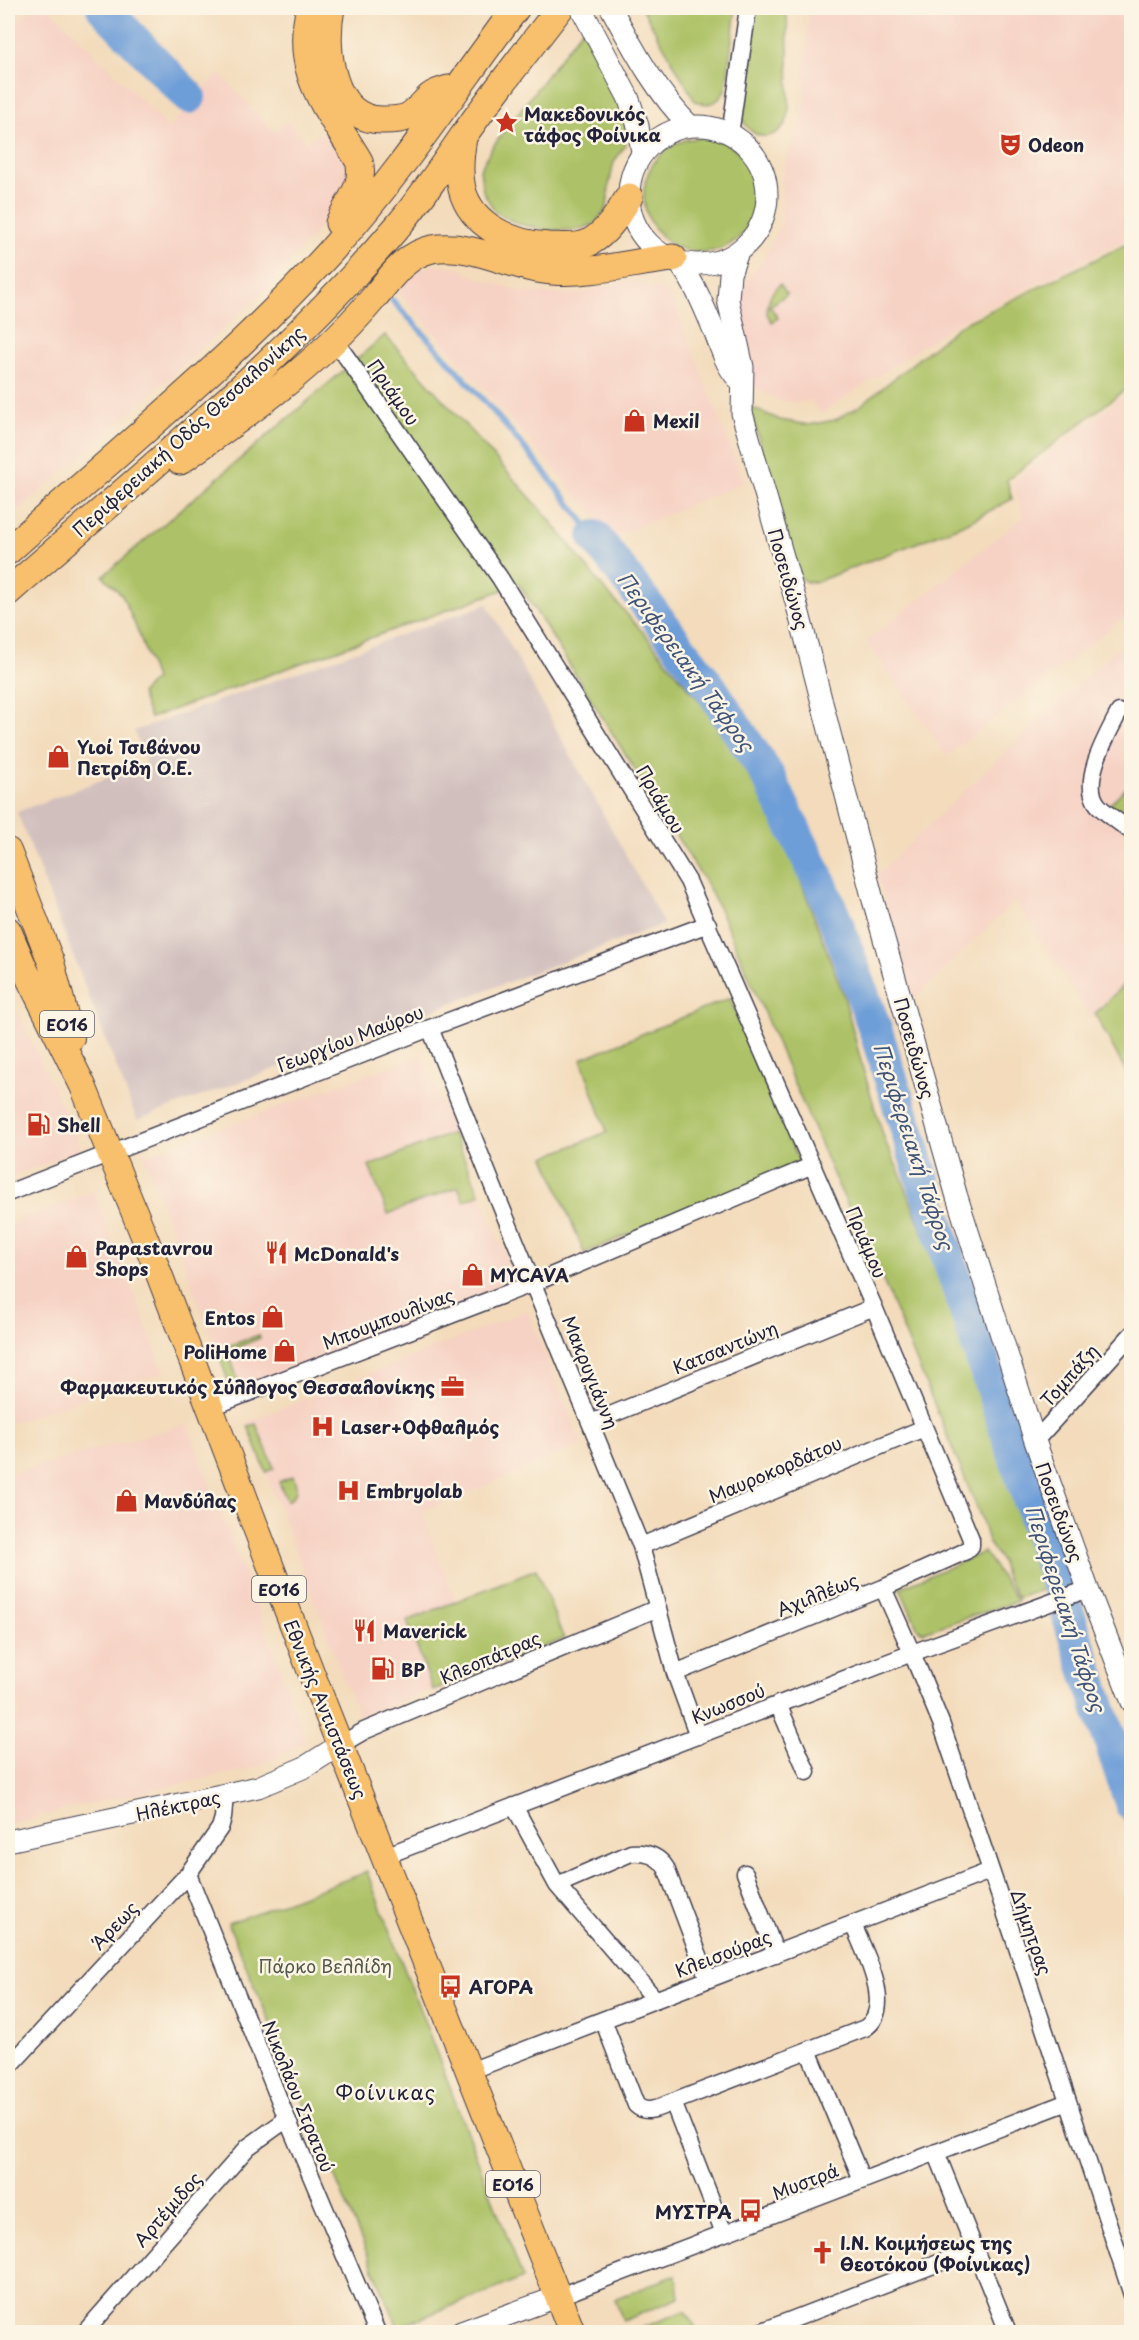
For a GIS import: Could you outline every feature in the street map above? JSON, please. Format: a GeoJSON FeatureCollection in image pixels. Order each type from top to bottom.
{"type":"FeatureCollection","features":[{"type":"Feature","properties":{"kind":"highway"},"geometry":{"type":"LineString","coordinates":[[310,8],[306,35],[307,58],[316,93],[359,160],[361,170],[360,181],[338,225],[332,250]]}},
{"type":"Feature","properties":{"kind":"highway"},"geometry":{"type":"LineString","coordinates":[[331,8],[328,50],[334,77],[340,94],[351,109],[359,115],[378,120],[407,117],[433,94],[458,86]]}},
{"type":"Feature","properties":{"kind":"highway","name":"Περιφερειακή Οδός Θεσσαλονίκης"},"geometry":{"type":"LineString","coordinates":[[8,551],[207,373],[332,250],[401,165],[516,8]]}},
{"type":"Feature","properties":{"kind":"highway","name":"Περιφερειακή Οδός Θεσσαλονίκης"},"geometry":{"type":"LineString","coordinates":[[11,591],[222,405],[303,329],[399,226],[560,8]]}},
{"type":"Feature","properties":{"kind":"highway"},"geometry":{"type":"LineString","coordinates":[[463,137],[460,175],[462,190],[470,206],[483,222],[520,242],[575,247],[588,244],[609,226],[628,197]]}},
{"type":"Feature","properties":{"kind":"highway"},"geometry":{"type":"LineString","coordinates":[[89,521],[133,494],[262,404],[331,342],[364,309],[399,267],[419,253],[439,248],[461,248],[524,267],[566,272],[674,258]]}},
{"type":"Feature","properties":{"kind":"highway"},"geometry":{"type":"LineString","coordinates":[[8,537],[26,531],[41,521]]}},
{"type":"Feature","properties":{"kind":"main road","name":"Εθνικής Αντιστάσεως"},"geometry":{"type":"LineString","coordinates":[[8,851],[51,962],[83,1086]]}},
{"type":"Feature","properties":{"kind":"main road","name":"Εθνικής Αντιστάσεως"},"geometry":{"type":"LineString","coordinates":[[8,930],[26,972],[83,1086],[110,1151],[340,1745],[572,2332]]}},
{"type":"Feature","properties":{"kind":"street"},"geometry":{"type":"LineString","coordinates":[[581,8],[628,98],[638,126],[642,153]]}},
{"type":"Feature","properties":{"kind":"street"},"geometry":{"type":"LineString","coordinates":[[611,8],[649,76],[671,107],[690,126]]}},
{"type":"Feature","properties":{"kind":"street"},"geometry":{"type":"LineString","coordinates":[[730,135],[748,8]]}},
{"type":"Feature","properties":{"kind":"street"},"geometry":{"type":"LineString","coordinates":[[690,126],[711,128],[730,135],[754,156],[764,176],[768,205],[761,228],[749,244],[721,260],[694,262],[674,258],[655,248],[637,227],[628,197],[632,173],[642,153],[663,135],[690,126]]}},
{"type":"Feature","properties":{"kind":"street","name":"Ποσειδώνος"},"geometry":{"type":"LineString","coordinates":[[738,252],[730,274],[728,300],[743,367],[742,413],[796,602],[873,900],[957,1197],[1083,1591],[1131,1702]]}},
{"type":"Feature","properties":{"kind":"street"},"geometry":{"type":"LineString","coordinates":[[674,258],[698,294],[731,369],[742,383]]}},
{"type":"Feature","properties":{"kind":"street","name":"Πριάμου"},"geometry":{"type":"LineString","coordinates":[[343,351],[512,598],[688,881],[874,1307],[971,1539],[970,1546]]}},
{"type":"Feature","properties":{"kind":"street"},"geometry":{"type":"LineString","coordinates":[[1119,712],[1094,766],[1094,792],[1097,804],[1131,832]]}},
{"type":"Feature","properties":{"kind":"street","name":"Γεωργίου Μαύρου"},"geometry":{"type":"LineString","coordinates":[[8,1193],[110,1151],[430,1028],[708,924]]}},
{"type":"Feature","properties":{"kind":"street","name":"Μακρυγιάννη"},"geometry":{"type":"LineString","coordinates":[[430,1028],[641,1546],[675,1673],[698,1736]]}},
{"type":"Feature","properties":{"kind":"street","name":"Μπουμπουλίνας"},"geometry":{"type":"LineString","coordinates":[[209,1408],[534,1283],[813,1165]]}},
{"type":"Feature","properties":{"kind":"street","name":"Κατσαντώνη"},"geometry":{"type":"LineString","coordinates":[[591,1423],[874,1307]]}},
{"type":"Feature","properties":{"kind":"street","name":"Τομπάζη"},"geometry":{"type":"LineString","coordinates":[[1035,1441],[1131,1334]]}},
{"type":"Feature","properties":{"kind":"street","name":"Μαυροκορδάτου"},"geometry":{"type":"LineString","coordinates":[[641,1546],[924,1428]]}},
{"type":"Feature","properties":{"kind":"street","name":"Αχιλλέως"},"geometry":{"type":"LineString","coordinates":[[675,1673],[883,1588],[966,1551],[970,1546]]}},
{"type":"Feature","properties":{"kind":"street","name":"Δήμητρας"},"geometry":{"type":"LineString","coordinates":[[883,1588],[941,1723],[1131,2295]]}},
{"type":"Feature","properties":{"kind":"street","name":"Κνωσσού"},"geometry":{"type":"LineString","coordinates":[[384,1856],[912,1653],[1083,1591]]}},
{"type":"Feature","properties":{"kind":"street","name":"Κλεοπάτρας"},"geometry":{"type":"LineString","coordinates":[[340,1745],[364,1731],[657,1608]]}},
{"type":"Feature","properties":{"kind":"street"},"geometry":{"type":"LineString","coordinates":[[778,1704],[807,1772]]}},
{"type":"Feature","properties":{"kind":"street","name":"Ηλέκτρας"},"geometry":{"type":"LineString","coordinates":[[8,1840],[225,1795],[274,1781],[305,1767],[340,1745]]}},
{"type":"Feature","properties":{"kind":"street","name":"Άρεως"},"geometry":{"type":"LineString","coordinates":[[8,2068],[188,1874],[220,1828],[225,1795]]}},
{"type":"Feature","properties":{"kind":"street"},"geometry":{"type":"LineString","coordinates":[[514,1806],[557,1885],[655,1999]]}},
{"type":"Feature","properties":{"kind":"street"},"geometry":{"type":"LineString","coordinates":[[557,1885],[631,1853],[642,1852],[661,1860],[708,1979]]}},
{"type":"Feature","properties":{"kind":"street","name":"Κλεισούρας"},"geometry":{"type":"LineString","coordinates":[[470,2071],[990,1871]]}},
{"type":"Feature","properties":{"kind":"street"},"geometry":{"type":"LineString","coordinates":[[745,1873],[776,1954]]}},
{"type":"Feature","properties":{"kind":"street","name":"Νικολάου Στρατού"},"geometry":{"type":"LineString","coordinates":[[188,1874],[286,2119],[377,2332]]}},
{"type":"Feature","properties":{"kind":"street"},"geometry":{"type":"LineString","coordinates":[[603,2020],[630,2094],[639,2108],[648,2111],[673,2102],[865,2028],[870,2024],[878,2012],[877,1989],[853,1924]]}},
{"type":"Feature","properties":{"kind":"street"},"geometry":{"type":"LineString","coordinates":[[808,2050],[862,2180]]}},
{"type":"Feature","properties":{"kind":"street"},"geometry":{"type":"LineString","coordinates":[[673,2102],[724,2233]]}},
{"type":"Feature","properties":{"kind":"street","name":"Μυστρά"},"geometry":{"type":"LineString","coordinates":[[557,2297],[1068,2102]]}},
{"type":"Feature","properties":{"kind":"street","name":"Αρτέμιδος"},"geometry":{"type":"LineString","coordinates":[[85,2332],[248,2147],[286,2119]]}},
{"type":"Feature","properties":{"kind":"street"},"geometry":{"type":"LineString","coordinates":[[936,2152],[1008,2332]]}},
{"type":"Feature","properties":{"kind":"street"},"geometry":{"type":"LineString","coordinates":[[760,2332],[975,2249]]}},
{"type":"Feature","properties":{"kind":"street"},"geometry":{"type":"LineString","coordinates":[[461,2332],[557,2297]]}},
{"type":"Feature","properties":{"kind":"shaded area"},"geometry":{"type":"Polygon","coordinates":[[[34,8],[49,8],[169,128],[219,73],[274,132],[287,121],[306,142],[316,136],[329,134],[355,164],[331,214],[268,288],[100,440],[13,515],[8,516],[8,37],[21,18],[34,8]]]}},
{"type":"Feature","properties":{"kind":"shaded area"},"geometry":{"type":"Polygon","coordinates":[[[811,8],[1131,8],[1131,238],[957,323],[822,413],[810,400],[798,403],[780,401],[754,387],[747,370],[737,292],[761,262],[781,226],[782,174],[791,143],[803,117],[807,22],[811,8]]]}},
{"type":"Feature","properties":{"kind":"shaded area"},"geometry":{"type":"Polygon","coordinates":[[[431,266],[457,268],[472,276],[518,291],[570,294],[626,281],[640,283],[665,292],[673,300],[744,482],[613,537],[393,286],[415,270],[431,266]]]}},
{"type":"Feature","properties":{"kind":"shaded area"},"geometry":{"type":"Polygon","coordinates":[[[1131,389],[1131,612],[947,756],[866,641],[1024,517],[1012,483],[1131,389]]]}},
{"type":"Feature","properties":{"kind":"shaded area"},"geometry":{"type":"Polygon","coordinates":[[[487,604],[664,924],[137,1120],[17,812],[146,763],[134,731],[487,604]]]}},
{"type":"Feature","properties":{"kind":"shaded area"},"geometry":{"type":"Polygon","coordinates":[[[1131,635],[1131,782],[1109,805],[1131,840],[1131,977],[1091,1018],[1015,901],[913,1000],[877,875],[1131,635]]]}},
{"type":"Feature","properties":{"kind":"shaded area","name":"Shell"},"geometry":{"type":"Polygon","coordinates":[[[8,991],[82,1150],[8,1177],[8,991]]]}},
{"type":"Feature","properties":{"kind":"shaded area"},"geometry":{"type":"Polygon","coordinates":[[[421,1055],[516,1280],[233,1394],[144,1156],[421,1055]]]}},
{"type":"Feature","properties":{"kind":"shaded area"},"geometry":{"type":"Polygon","coordinates":[[[94,1191],[164,1372],[8,1424],[8,1224],[94,1191]]]}},
{"type":"Feature","properties":{"kind":"shaded area"},"geometry":{"type":"Polygon","coordinates":[[[527,1311],[582,1445],[422,1512],[455,1601],[407,1621],[433,1690],[358,1716],[247,1422],[527,1311]]]}},
{"type":"Feature","properties":{"kind":"shaded area"},"geometry":{"type":"Polygon","coordinates":[[[187,1424],[278,1661],[303,1733],[303,1743],[258,1767],[74,1807],[8,1825],[8,1723],[15,1721],[20,1712],[8,1665],[8,1474],[187,1424]]]}},
{"type":"Feature","properties":{"kind":"green space"},"geometry":{"type":"Polygon","coordinates":[[[642,8],[736,8],[726,87],[715,102],[706,104],[695,101],[642,8]]]}},
{"type":"Feature","properties":{"kind":"green space"},"geometry":{"type":"Polygon","coordinates":[[[754,8],[787,8],[788,116],[780,129],[767,136],[760,136],[748,128],[741,113],[754,8]]]}},
{"type":"Feature","properties":{"kind":"green space"},"geometry":{"type":"Polygon","coordinates":[[[583,28],[626,107],[629,124],[625,145],[614,162],[607,208],[594,224],[578,230],[547,230],[518,224],[495,212],[483,191],[480,170],[491,149],[583,28]]]}},
{"type":"Feature","properties":{"kind":"green space"},"geometry":{"type":"Polygon","coordinates":[[[701,138],[723,142],[741,155],[754,173],[758,195],[754,217],[741,235],[723,248],[701,252],[679,248],[661,235],[648,217],[644,195],[648,173],[661,155],[679,142],[701,138]]]}},
{"type":"Feature","properties":{"kind":"green space"},"geometry":{"type":"Polygon","coordinates":[[[1131,242],[1131,385],[1007,480],[1012,499],[965,524],[816,582],[806,582],[799,576],[749,406],[780,420],[809,425],[835,420],[860,406],[959,326],[1131,242]]]}},
{"type":"Feature","properties":{"kind":"green space"},"geometry":{"type":"Polygon","coordinates":[[[780,284],[787,294],[770,306],[778,318],[772,322],[767,314],[768,305],[772,293],[780,284]]]}},
{"type":"Feature","properties":{"kind":"green space"},"geometry":{"type":"Polygon","coordinates":[[[385,335],[545,514],[601,585],[643,632],[713,718],[755,786],[794,863],[844,996],[885,1141],[902,1178],[963,1341],[1047,1588],[1018,1598],[1006,1578],[1001,1561],[988,1542],[982,1520],[875,1261],[836,1181],[723,917],[707,885],[519,584],[150,718],[141,694],[155,679],[122,595],[103,576],[385,335]]]}},
{"type":"Feature","properties":{"kind":"green space"},"geometry":{"type":"Polygon","coordinates":[[[1131,782],[1131,823],[1109,805],[1131,782]]]}},
{"type":"Feature","properties":{"kind":"green space"},"geometry":{"type":"Polygon","coordinates":[[[1131,977],[1131,1081],[1095,1014],[1131,977]]]}},
{"type":"Feature","properties":{"kind":"green space"},"geometry":{"type":"Polygon","coordinates":[[[730,998],[800,1164],[584,1253],[545,1157],[607,1132],[581,1059],[730,998]]]}},
{"type":"Feature","properties":{"kind":"green space"},"geometry":{"type":"Polygon","coordinates":[[[453,1133],[480,1194],[464,1201],[458,1187],[388,1214],[369,1166],[453,1133]]]}},
{"type":"Feature","properties":{"kind":"green space"},"geometry":{"type":"Polygon","coordinates":[[[259,1335],[260,1338],[228,1351],[240,1386],[256,1380],[258,1384],[233,1394],[217,1350],[259,1335]]]}},
{"type":"Feature","properties":{"kind":"green space"},"geometry":{"type":"Polygon","coordinates":[[[256,1424],[274,1468],[266,1472],[248,1426],[256,1424]]]}},
{"type":"Feature","properties":{"kind":"green space"},"geometry":{"type":"Polygon","coordinates":[[[293,1476],[296,1491],[287,1501],[279,1482],[293,1476]]]}},
{"type":"Feature","properties":{"kind":"green space"},"geometry":{"type":"Polygon","coordinates":[[[984,1552],[1018,1601],[923,1632],[918,1629],[900,1588],[984,1552]]]}},
{"type":"Feature","properties":{"kind":"green space"},"geometry":{"type":"Polygon","coordinates":[[[536,1569],[564,1639],[433,1690],[407,1621],[536,1569]]]}},
{"type":"Feature","properties":{"kind":"green space","name":"Πάρκο Βελλίδη"},"geometry":{"type":"Polygon","coordinates":[[[367,1872],[523,2278],[398,2327],[228,1923],[367,1872]]]}},
{"type":"Feature","properties":{"kind":"green space"},"geometry":{"type":"Polygon","coordinates":[[[676,2275],[679,2298],[623,2321],[615,2299],[676,2275]]]}},
{"type":"Feature","properties":{"kind":"green space"},"geometry":{"type":"Polygon","coordinates":[[[685,2311],[699,2332],[631,2332],[685,2311]]]}},
{"type":"Feature","properties":{"kind":"waterway"},"geometry":{"type":"LineString","coordinates":[[103,8],[189,97]]}},
{"type":"Feature","properties":{"kind":"waterway"},"geometry":{"type":"LineString","coordinates":[[392,300],[497,416],[595,537]]}},
{"type":"Feature","properties":{"kind":"waterway","name":"Περιφερειακή Τάφρος"},"geometry":{"type":"LineString","coordinates":[[595,537],[710,687],[768,776],[821,885],[875,1029],[938,1227],[1132,1805]]}},
{"type":"Feature","properties":{"kind":"place","name":"Μακεδονικός τάφος Φοίνικα"},"geometry":{"type":"Point","coordinates":[506,123]}},
{"type":"Feature","properties":{"kind":"place","name":"Odeon"},"geometry":{"type":"Point","coordinates":[1010,144]}},
{"type":"Feature","properties":{"kind":"place","name":"Mexil"},"geometry":{"type":"Point","coordinates":[635,420]}},
{"type":"Feature","properties":{"kind":"place","name":"Υιοί Τσιβάνου Πετρίδη Ο.Ε."},"geometry":{"type":"Point","coordinates":[59,756]}},
{"type":"Feature","properties":{"kind":"place","name":"Shell"},"geometry":{"type":"Point","coordinates":[39,1124]}},
{"type":"Feature","properties":{"kind":"place","name":"McDonald's"},"geometry":{"type":"Point","coordinates":[276,1253]}},
{"type":"Feature","properties":{"kind":"place","name":"Papastavrou Shops"},"geometry":{"type":"Point","coordinates":[77,1257]}},
{"type":"Feature","properties":{"kind":"place","name":"MYCAVA"},"geometry":{"type":"Point","coordinates":[472,1274]}},
{"type":"Feature","properties":{"kind":"place","name":"Entos"},"geometry":{"type":"Point","coordinates":[273,1317]}},
{"type":"Feature","properties":{"kind":"place","name":"PoliHome"},"geometry":{"type":"Point","coordinates":[285,1351]}},
{"type":"Feature","properties":{"kind":"place","name":"Φαρμακευτικός Σύλλογος Θεσσαλονίκης"},"geometry":{"type":"Point","coordinates":[453,1386]}},
{"type":"Feature","properties":{"kind":"place","name":"Laser+Οφθαλμός"},"geometry":{"type":"Point","coordinates":[323,1426]}},
{"type":"Feature","properties":{"kind":"place","name":"Embryolab"},"geometry":{"type":"Point","coordinates":[348,1490]}},
{"type":"Feature","properties":{"kind":"place","name":"Μανδύλας"},"geometry":{"type":"Point","coordinates":[126,1500]}},
{"type":"Feature","properties":{"kind":"place","name":"Maverick"},"geometry":{"type":"Point","coordinates":[365,1630]}},
{"type":"Feature","properties":{"kind":"place","name":"BP"},"geometry":{"type":"Point","coordinates":[383,1669]}},
{"type":"Feature","properties":{"kind":"place","name":"ΑΓΟΡΑ"},"geometry":{"type":"Point","coordinates":[451,1986]}},
{"type":"Feature","properties":{"kind":"place","name":"ΜΥΣΤΡΑ"},"geometry":{"type":"Point","coordinates":[750,2211]}},
{"type":"Feature","properties":{"kind":"place","name":"Ι.Ν. Κοιμήσεως της Θεοτόκου (Φοίνικας)"},"geometry":{"type":"Point","coordinates":[822,2252]}},
{"type":"Feature","properties":{"kind":"district","name":"Φοίνικας"},"geometry":{"type":"Point","coordinates":[386,2092]}}]}
